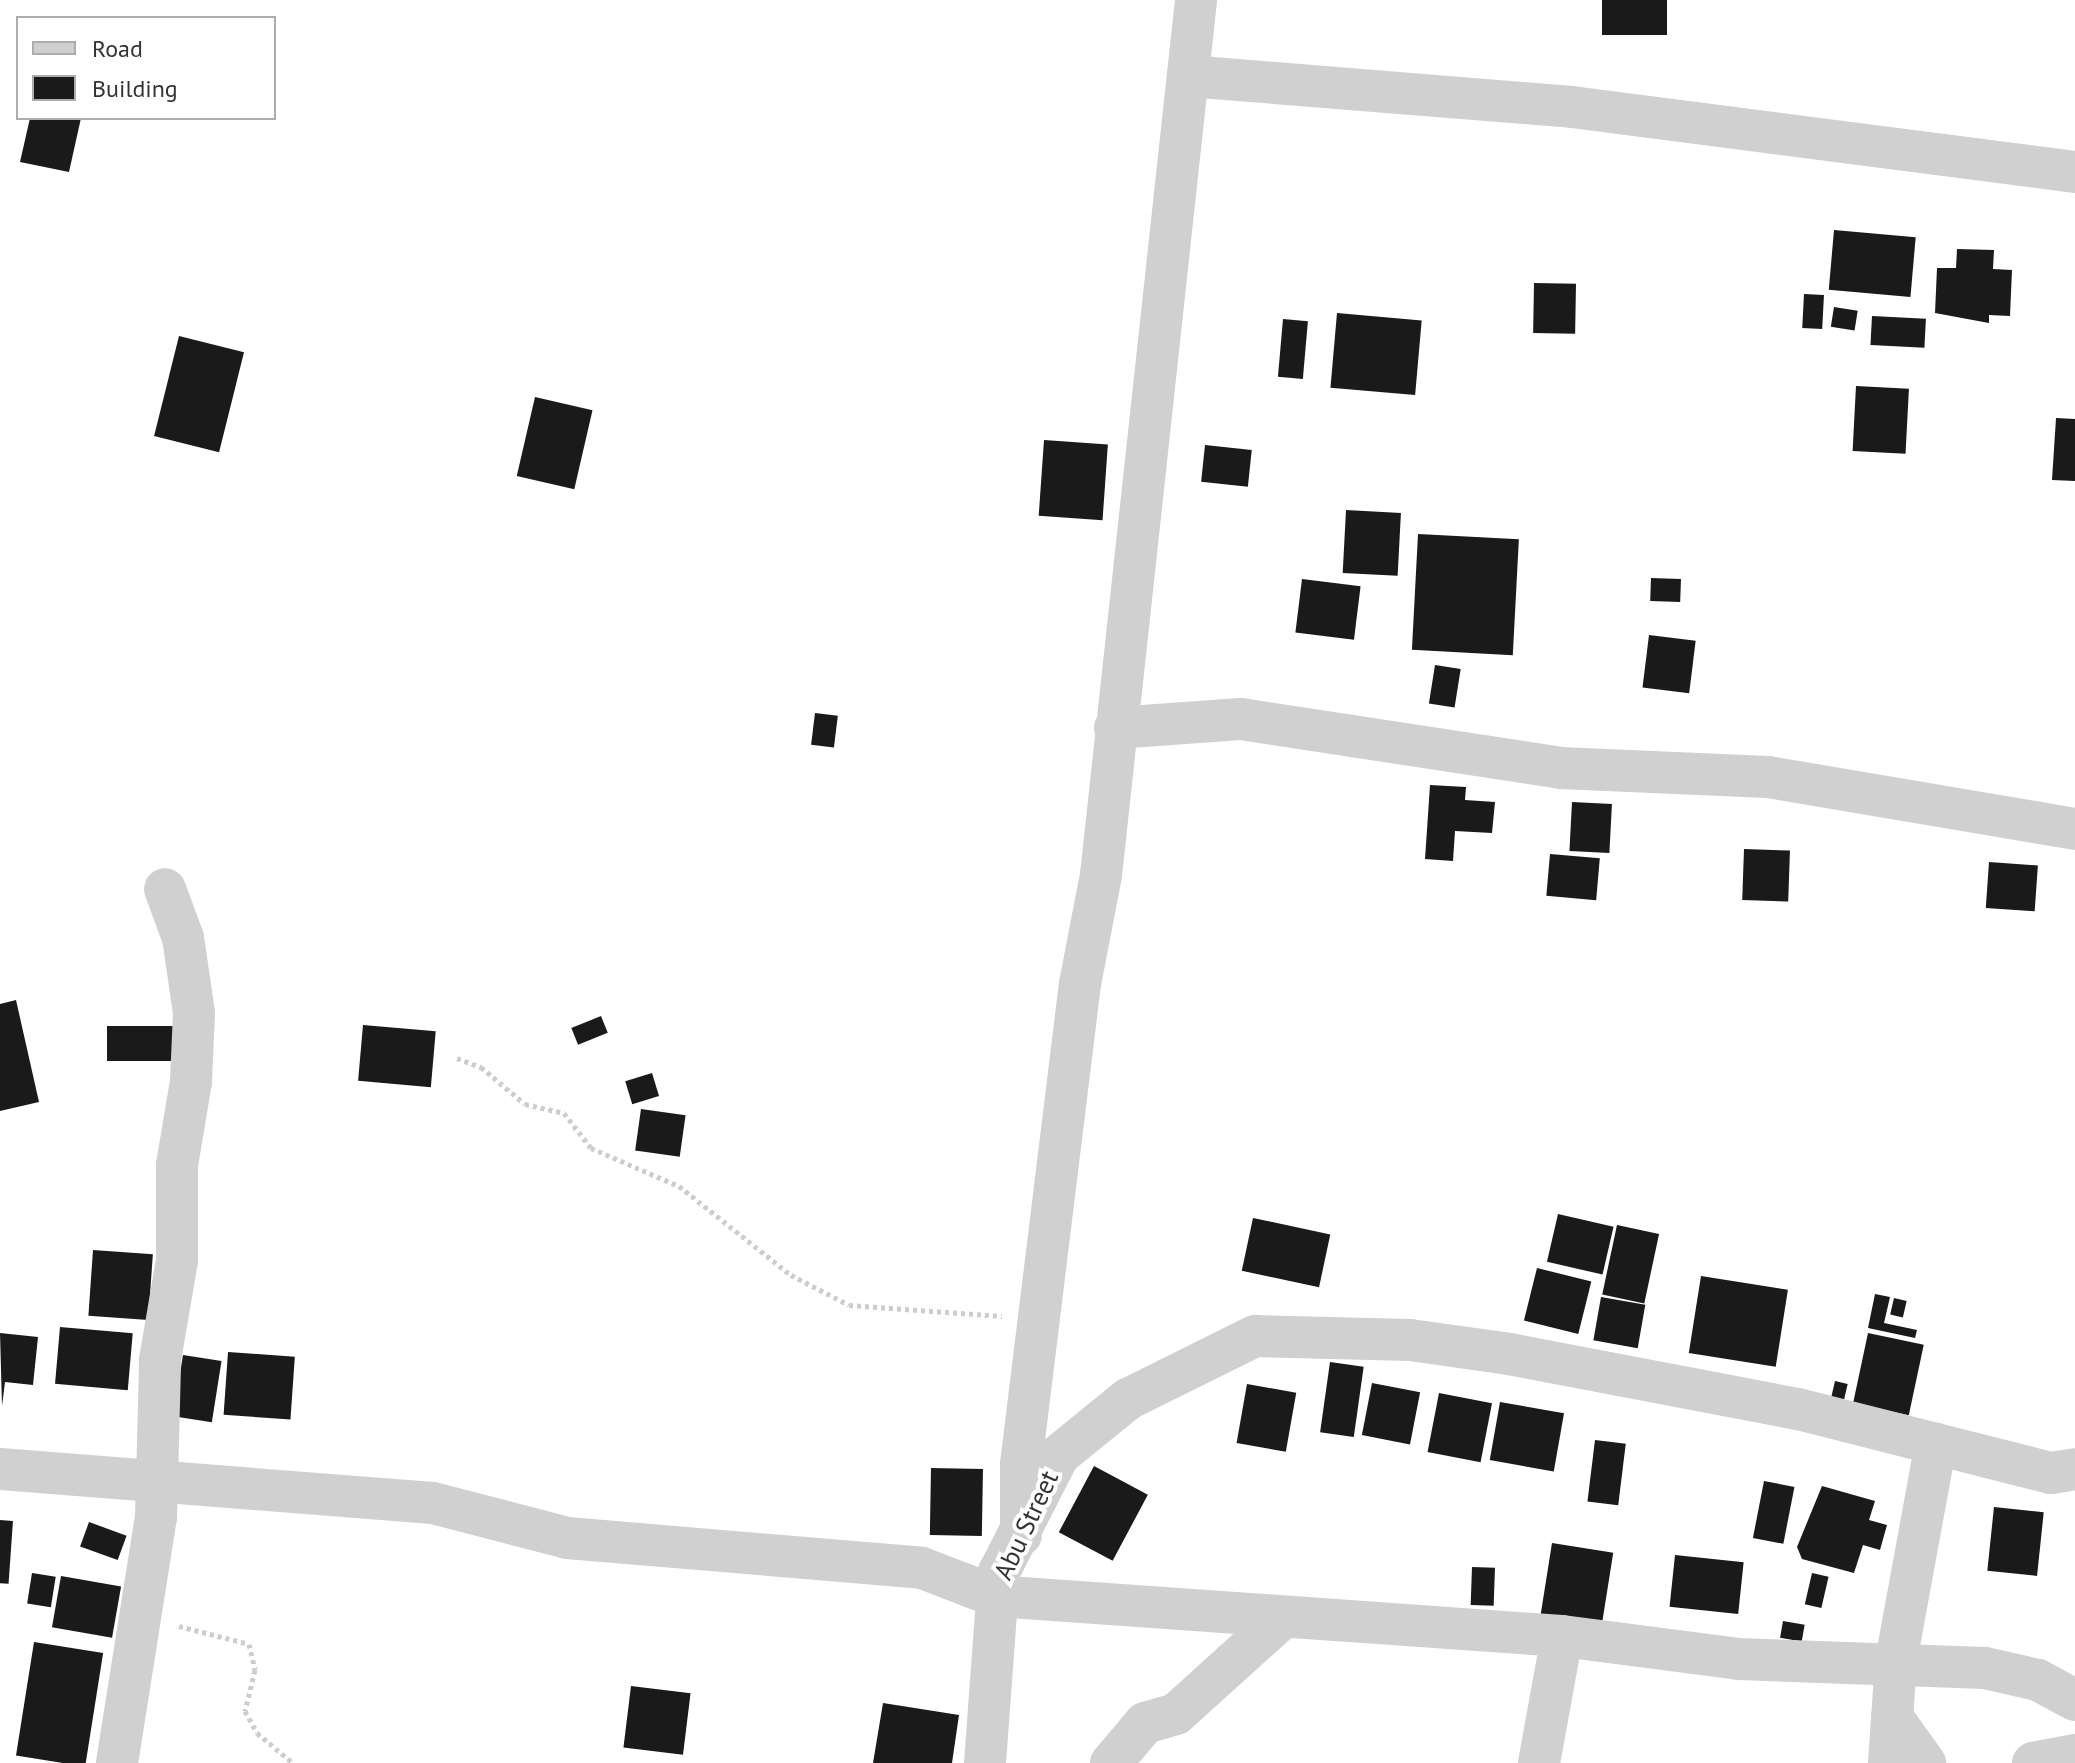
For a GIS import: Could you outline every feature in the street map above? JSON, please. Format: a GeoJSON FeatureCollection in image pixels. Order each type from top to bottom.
{"type":"FeatureCollection","features":[{"type":"Feature","properties":{"kind":"street"},"geometry":{"type":"LineString","coordinates":[[1021,1535],[1021,1464],[1115,728],[1196,0]]}},
{"type":"Feature","properties":{"kind":"street"},"geometry":{"type":"LineString","coordinates":[[1188,76],[1572,107],[2075,172]]}},
{"type":"Feature","properties":{"kind":"street"},"geometry":{"type":"LineString","coordinates":[[1115,728],[1241,719],[1560,768],[1768,777],[2075,829]]}},
{"type":"Feature","properties":{"kind":"street"},"geometry":{"type":"LineString","coordinates":[[117,1763],[142,1621],[158,1486],[160,1360],[177,1261],[177,1165],[194,1013],[183,938],[165,889]]}},
{"type":"Feature","properties":{"kind":"street","name":"Abu Street"},"geometry":{"type":"LineString","coordinates":[[985,1763],[999,1572],[1021,1535],[1059,1455],[1128,1399],[1255,1336],[1335,1338],[1509,1354],[1798,1409],[2051,1473],[2075,1469]]}},
{"type":"Feature","properties":{"kind":"street"},"geometry":{"type":"LineString","coordinates":[[1889,1763],[1896,1661],[1936,1444]]}},
{"type":"Feature","properties":{"kind":"street"},"geometry":{"type":"LineString","coordinates":[[0,1469],[158,1486],[433,1503],[567,1538],[848,1558],[922,1568],[995,1596],[1281,1619],[1562,1636],[1738,1659],[1896,1661],[1985,1668],[2038,1680],[2075,1700]]}},
{"type":"Feature","properties":{"kind":"street"},"geometry":{"type":"LineString","coordinates":[[1111,1763],[1145,1723],[1176,1714],[1281,1619]]}},
{"type":"Feature","properties":{"kind":"street"},"geometry":{"type":"LineString","coordinates":[[1539,1763],[1562,1636]]}},
{"type":"Feature","properties":{"kind":"street"},"geometry":{"type":"LineString","coordinates":[[1892,1717],[1925,1763]]}},
{"type":"Feature","properties":{"kind":"street"},"geometry":{"type":"LineString","coordinates":[[2033,1763],[2075,1755]]}},
{"type":"Feature","properties":{"kind":"path"},"geometry":{"type":"LineString","coordinates":[[457,1058],[481,1067],[525,1104],[564,1113],[591,1148],[679,1186],[791,1275],[849,1305],[1002,1316],[1039,1333]]}},
{"type":"Feature","properties":{"kind":"path"},"geometry":{"type":"LineString","coordinates":[[142,1621],[249,1644],[255,1670],[245,1711],[293,1763]]}},
{"type":"Feature","properties":{"kind":"building"},"geometry":{"type":"Polygon","coordinates":[[[1602,0],[1667,0],[1667,35],[1602,35],[1602,0]]]}},
{"type":"Feature","properties":{"kind":"building"},"geometry":{"type":"Polygon","coordinates":[[[30,120],[81,120],[69,172],[20,162],[30,120]]]}},
{"type":"Feature","properties":{"kind":"building"},"geometry":{"type":"Polygon","coordinates":[[[1834,230],[1916,237],[1910,297],[1829,290],[1834,230]]]}},
{"type":"Feature","properties":{"kind":"building"},"geometry":{"type":"Polygon","coordinates":[[[1957,249],[1994,250],[1993,269],[2012,270],[2010,316],[1989,315],[1989,323],[1935,313],[1937,268],[1956,268],[1957,249]]]}},
{"type":"Feature","properties":{"kind":"building"},"geometry":{"type":"Polygon","coordinates":[[[1534,283],[1576,284],[1575,334],[1533,333],[1534,283]]]}},
{"type":"Feature","properties":{"kind":"building"},"geometry":{"type":"Polygon","coordinates":[[[1804,294],[1824,295],[1822,329],[1802,328],[1804,294]]]}},
{"type":"Feature","properties":{"kind":"building"},"geometry":{"type":"Polygon","coordinates":[[[1834,307],[1858,311],[1855,331],[1831,327],[1834,307]]]}},
{"type":"Feature","properties":{"kind":"building"},"geometry":{"type":"Polygon","coordinates":[[[1337,313],[1422,320],[1415,395],[1330,388],[1337,313]]]}},
{"type":"Feature","properties":{"kind":"building"},"geometry":{"type":"Polygon","coordinates":[[[1872,316],[1926,319],[1924,348],[1870,345],[1872,316]]]}},
{"type":"Feature","properties":{"kind":"building"},"geometry":{"type":"Polygon","coordinates":[[[1283,319],[1308,321],[1303,379],[1278,377],[1283,319]]]}},
{"type":"Feature","properties":{"kind":"building"},"geometry":{"type":"Polygon","coordinates":[[[179,336],[244,352],[219,452],[154,436],[179,336]]]}},
{"type":"Feature","properties":{"kind":"building"},"geometry":{"type":"Polygon","coordinates":[[[1856,386],[1909,389],[1906,454],[1853,451],[1856,386]]]}},
{"type":"Feature","properties":{"kind":"building"},"geometry":{"type":"Polygon","coordinates":[[[535,397],[592,410],[574,489],[517,476],[535,397]]]}},
{"type":"Feature","properties":{"kind":"building"},"geometry":{"type":"Polygon","coordinates":[[[2056,418],[2075,419],[2075,481],[2052,480],[2056,418]]]}},
{"type":"Feature","properties":{"kind":"building"},"geometry":{"type":"Polygon","coordinates":[[[1044,440],[1108,444],[1103,520],[1039,516],[1044,440]]]}},
{"type":"Feature","properties":{"kind":"building"},"geometry":{"type":"Polygon","coordinates":[[[1205,445],[1252,450],[1248,487],[1201,482],[1205,445]]]}},
{"type":"Feature","properties":{"kind":"building"},"geometry":{"type":"Polygon","coordinates":[[[1346,510],[1401,513],[1398,576],[1343,573],[1346,510]]]}},
{"type":"Feature","properties":{"kind":"building"},"geometry":{"type":"Polygon","coordinates":[[[1418,534],[1519,539],[1513,655],[1412,650],[1418,534]]]}},
{"type":"Feature","properties":{"kind":"building"},"geometry":{"type":"Polygon","coordinates":[[[1651,578],[1681,579],[1680,602],[1650,601],[1651,578]]]}},
{"type":"Feature","properties":{"kind":"building"},"geometry":{"type":"Polygon","coordinates":[[[1302,579],[1361,586],[1354,640],[1295,633],[1302,579]]]}},
{"type":"Feature","properties":{"kind":"building"},"geometry":{"type":"Polygon","coordinates":[[[1649,635],[1696,641],[1689,693],[1643,688],[1649,635]]]}},
{"type":"Feature","properties":{"kind":"building"},"geometry":{"type":"Polygon","coordinates":[[[1435,665],[1461,669],[1455,708],[1429,704],[1435,665]]]}},
{"type":"Feature","properties":{"kind":"building"},"geometry":{"type":"Polygon","coordinates":[[[815,713],[838,716],[834,748],[811,745],[815,713]]]}},
{"type":"Feature","properties":{"kind":"building"},"geometry":{"type":"Polygon","coordinates":[[[1430,785],[1466,787],[1465,800],[1495,802],[1492,833],[1455,831],[1453,861],[1425,859],[1430,785]]]}},
{"type":"Feature","properties":{"kind":"building"},"geometry":{"type":"Polygon","coordinates":[[[1572,802],[1612,804],[1609,853],[1569,851],[1572,802]]]}},
{"type":"Feature","properties":{"kind":"building"},"geometry":{"type":"Polygon","coordinates":[[[1744,849],[1790,851],[1788,902],[1742,900],[1744,849]]]}},
{"type":"Feature","properties":{"kind":"building"},"geometry":{"type":"Polygon","coordinates":[[[1550,854],[1600,858],[1596,900],[1546,896],[1550,854]]]}},
{"type":"Feature","properties":{"kind":"building"},"geometry":{"type":"Polygon","coordinates":[[[1989,862],[2038,865],[2035,911],[1986,908],[1989,862]]]}},
{"type":"Feature","properties":{"kind":"building"},"geometry":{"type":"Polygon","coordinates":[[[16,1000],[39,1102],[0,1111],[0,1004],[16,1000]]]}},
{"type":"Feature","properties":{"kind":"building"},"geometry":{"type":"Polygon","coordinates":[[[601,1016],[608,1033],[578,1045],[571,1028],[601,1016]]]}},
{"type":"Feature","properties":{"kind":"building"},"geometry":{"type":"Polygon","coordinates":[[[363,1025],[436,1031],[431,1087],[358,1081],[363,1025]]]}},
{"type":"Feature","properties":{"kind":"building"},"geometry":{"type":"Polygon","coordinates":[[[107,1026],[173,1026],[173,1061],[107,1061],[107,1026]]]}},
{"type":"Feature","properties":{"kind":"building"},"geometry":{"type":"Polygon","coordinates":[[[652,1073],[659,1096],[632,1104],[625,1081],[652,1073]]]}},
{"type":"Feature","properties":{"kind":"building"},"geometry":{"type":"Polygon","coordinates":[[[641,1109],[686,1115],[680,1157],[635,1151],[641,1109]]]}},
{"type":"Feature","properties":{"kind":"building"},"geometry":{"type":"Polygon","coordinates":[[[1558,1214],[1614,1227],[1603,1275],[1547,1262],[1558,1214]]]}},
{"type":"Feature","properties":{"kind":"building"},"geometry":{"type":"Polygon","coordinates":[[[1253,1218],[1330,1234],[1319,1287],[1242,1271],[1253,1218]]]}},
{"type":"Feature","properties":{"kind":"building"},"geometry":{"type":"Polygon","coordinates":[[[1617,1225],[1659,1234],[1644,1303],[1602,1294],[1617,1225]]]}},
{"type":"Feature","properties":{"kind":"building"},"geometry":{"type":"Polygon","coordinates":[[[93,1250],[153,1254],[148,1320],[88,1316],[93,1250]]]}},
{"type":"Feature","properties":{"kind":"building"},"geometry":{"type":"Polygon","coordinates":[[[1537,1268],[1591,1282],[1578,1334],[1524,1320],[1537,1268]]]}},
{"type":"Feature","properties":{"kind":"building"},"geometry":{"type":"Polygon","coordinates":[[[1701,1276],[1788,1290],[1776,1367],[1689,1353],[1701,1276]]]}},
{"type":"Feature","properties":{"kind":"building"},"geometry":{"type":"Polygon","coordinates":[[[1875,1294],[1890,1297],[1884,1323],[1917,1330],[1915,1338],[1868,1328],[1875,1294]]]}},
{"type":"Feature","properties":{"kind":"building"},"geometry":{"type":"Polygon","coordinates":[[[1601,1297],[1645,1305],[1638,1348],[1593,1340],[1601,1297]]]}},
{"type":"Feature","properties":{"kind":"building"},"geometry":{"type":"Polygon","coordinates":[[[1894,1298],[1907,1301],[1903,1317],[1890,1315],[1894,1298]]]}},
{"type":"Feature","properties":{"kind":"building"},"geometry":{"type":"Polygon","coordinates":[[[60,1327],[133,1333],[128,1390],[55,1384],[60,1327]]]}},
{"type":"Feature","properties":{"kind":"building"},"geometry":{"type":"Polygon","coordinates":[[[0,1333],[38,1337],[33,1385],[5,1382],[2,1406],[0,1333]]]}},
{"type":"Feature","properties":{"kind":"building"},"geometry":{"type":"Polygon","coordinates":[[[1868,1333],[1924,1345],[1909,1415],[1853,1403],[1868,1333]]]}},
{"type":"Feature","properties":{"kind":"building"},"geometry":{"type":"Polygon","coordinates":[[[228,1352],[295,1357],[290,1420],[224,1415],[228,1352]]]}},
{"type":"Feature","properties":{"kind":"building"},"geometry":{"type":"Polygon","coordinates":[[[183,1355],[222,1361],[212,1422],[173,1416],[183,1355]]]}},
{"type":"Feature","properties":{"kind":"building"},"geometry":{"type":"Polygon","coordinates":[[[1330,1362],[1364,1367],[1354,1437],[1320,1432],[1330,1362]]]}},
{"type":"Feature","properties":{"kind":"building"},"geometry":{"type":"Polygon","coordinates":[[[1835,1381],[1848,1384],[1842,1406],[1830,1403],[1835,1381]]]}},
{"type":"Feature","properties":{"kind":"building"},"geometry":{"type":"Polygon","coordinates":[[[1372,1383],[1420,1392],[1410,1444],[1362,1435],[1372,1383]]]}},
{"type":"Feature","properties":{"kind":"building"},"geometry":{"type":"Polygon","coordinates":[[[1247,1384],[1296,1393],[1286,1452],[1237,1443],[1247,1384]]]}},
{"type":"Feature","properties":{"kind":"building"},"geometry":{"type":"Polygon","coordinates":[[[1439,1393],[1492,1403],[1481,1462],[1428,1452],[1439,1393]]]}},
{"type":"Feature","properties":{"kind":"building"},"geometry":{"type":"Polygon","coordinates":[[[1500,1402],[1564,1413],[1554,1471],[1490,1460],[1500,1402]]]}},
{"type":"Feature","properties":{"kind":"building"},"geometry":{"type":"Polygon","coordinates":[[[1595,1440],[1626,1444],[1618,1505],[1587,1502],[1595,1440]]]}},
{"type":"Feature","properties":{"kind":"building"},"geometry":{"type":"Polygon","coordinates":[[[1094,1466],[1148,1495],[1113,1561],[1059,1532],[1094,1466]]]}},
{"type":"Feature","properties":{"kind":"building"},"geometry":{"type":"Polygon","coordinates":[[[931,1468],[983,1469],[982,1536],[930,1535],[931,1468]]]}},
{"type":"Feature","properties":{"kind":"building"},"geometry":{"type":"Polygon","coordinates":[[[1764,1481],[1794,1487],[1783,1544],[1753,1538],[1764,1481]]]}},
{"type":"Feature","properties":{"kind":"building"},"geometry":{"type":"Polygon","coordinates":[[[1822,1486],[1875,1501],[1869,1520],[1887,1525],[1880,1550],[1863,1545],[1854,1573],[1802,1559],[1797,1547],[1822,1486]]]}},
{"type":"Feature","properties":{"kind":"building"},"geometry":{"type":"Polygon","coordinates":[[[1994,1507],[2044,1512],[2037,1576],[1987,1571],[1994,1507]]]}},
{"type":"Feature","properties":{"kind":"building"},"geometry":{"type":"Polygon","coordinates":[[[0,1520],[13,1521],[9,1584],[0,1583],[0,1520]]]}},
{"type":"Feature","properties":{"kind":"building"},"geometry":{"type":"Polygon","coordinates":[[[89,1522],[127,1536],[118,1560],[80,1546],[89,1522]]]}},
{"type":"Feature","properties":{"kind":"building"},"geometry":{"type":"Polygon","coordinates":[[[1552,1543],[1613,1553],[1601,1629],[1540,1619],[1552,1543]]]}},
{"type":"Feature","properties":{"kind":"building"},"geometry":{"type":"Polygon","coordinates":[[[1675,1555],[1744,1562],[1738,1614],[1670,1607],[1675,1555]]]}},
{"type":"Feature","properties":{"kind":"building"},"geometry":{"type":"Polygon","coordinates":[[[1472,1567],[1495,1568],[1494,1606],[1471,1605],[1472,1567]]]}},
{"type":"Feature","properties":{"kind":"building"},"geometry":{"type":"Polygon","coordinates":[[[32,1573],[56,1577],[51,1607],[27,1604],[32,1573]]]}},
{"type":"Feature","properties":{"kind":"building"},"geometry":{"type":"Polygon","coordinates":[[[1812,1573],[1829,1577],[1821,1608],[1805,1604],[1812,1573]]]}},
{"type":"Feature","properties":{"kind":"building"},"geometry":{"type":"Polygon","coordinates":[[[61,1576],[121,1587],[112,1638],[52,1627],[61,1576]]]}},
{"type":"Feature","properties":{"kind":"building"},"geometry":{"type":"Polygon","coordinates":[[[1783,1621],[1805,1625],[1802,1642],[1780,1638],[1783,1621]]]}},
{"type":"Feature","properties":{"kind":"building"},"geometry":{"type":"Polygon","coordinates":[[[34,1642],[103,1653],[86,1763],[63,1763],[16,1756],[34,1642]]]}},
{"type":"Feature","properties":{"kind":"building"},"geometry":{"type":"Polygon","coordinates":[[[631,1686],[691,1693],[683,1755],[623,1748],[631,1686]]]}},
{"type":"Feature","properties":{"kind":"building"},"geometry":{"type":"Polygon","coordinates":[[[883,1703],[959,1715],[952,1763],[873,1763],[883,1703]]]}}]}
